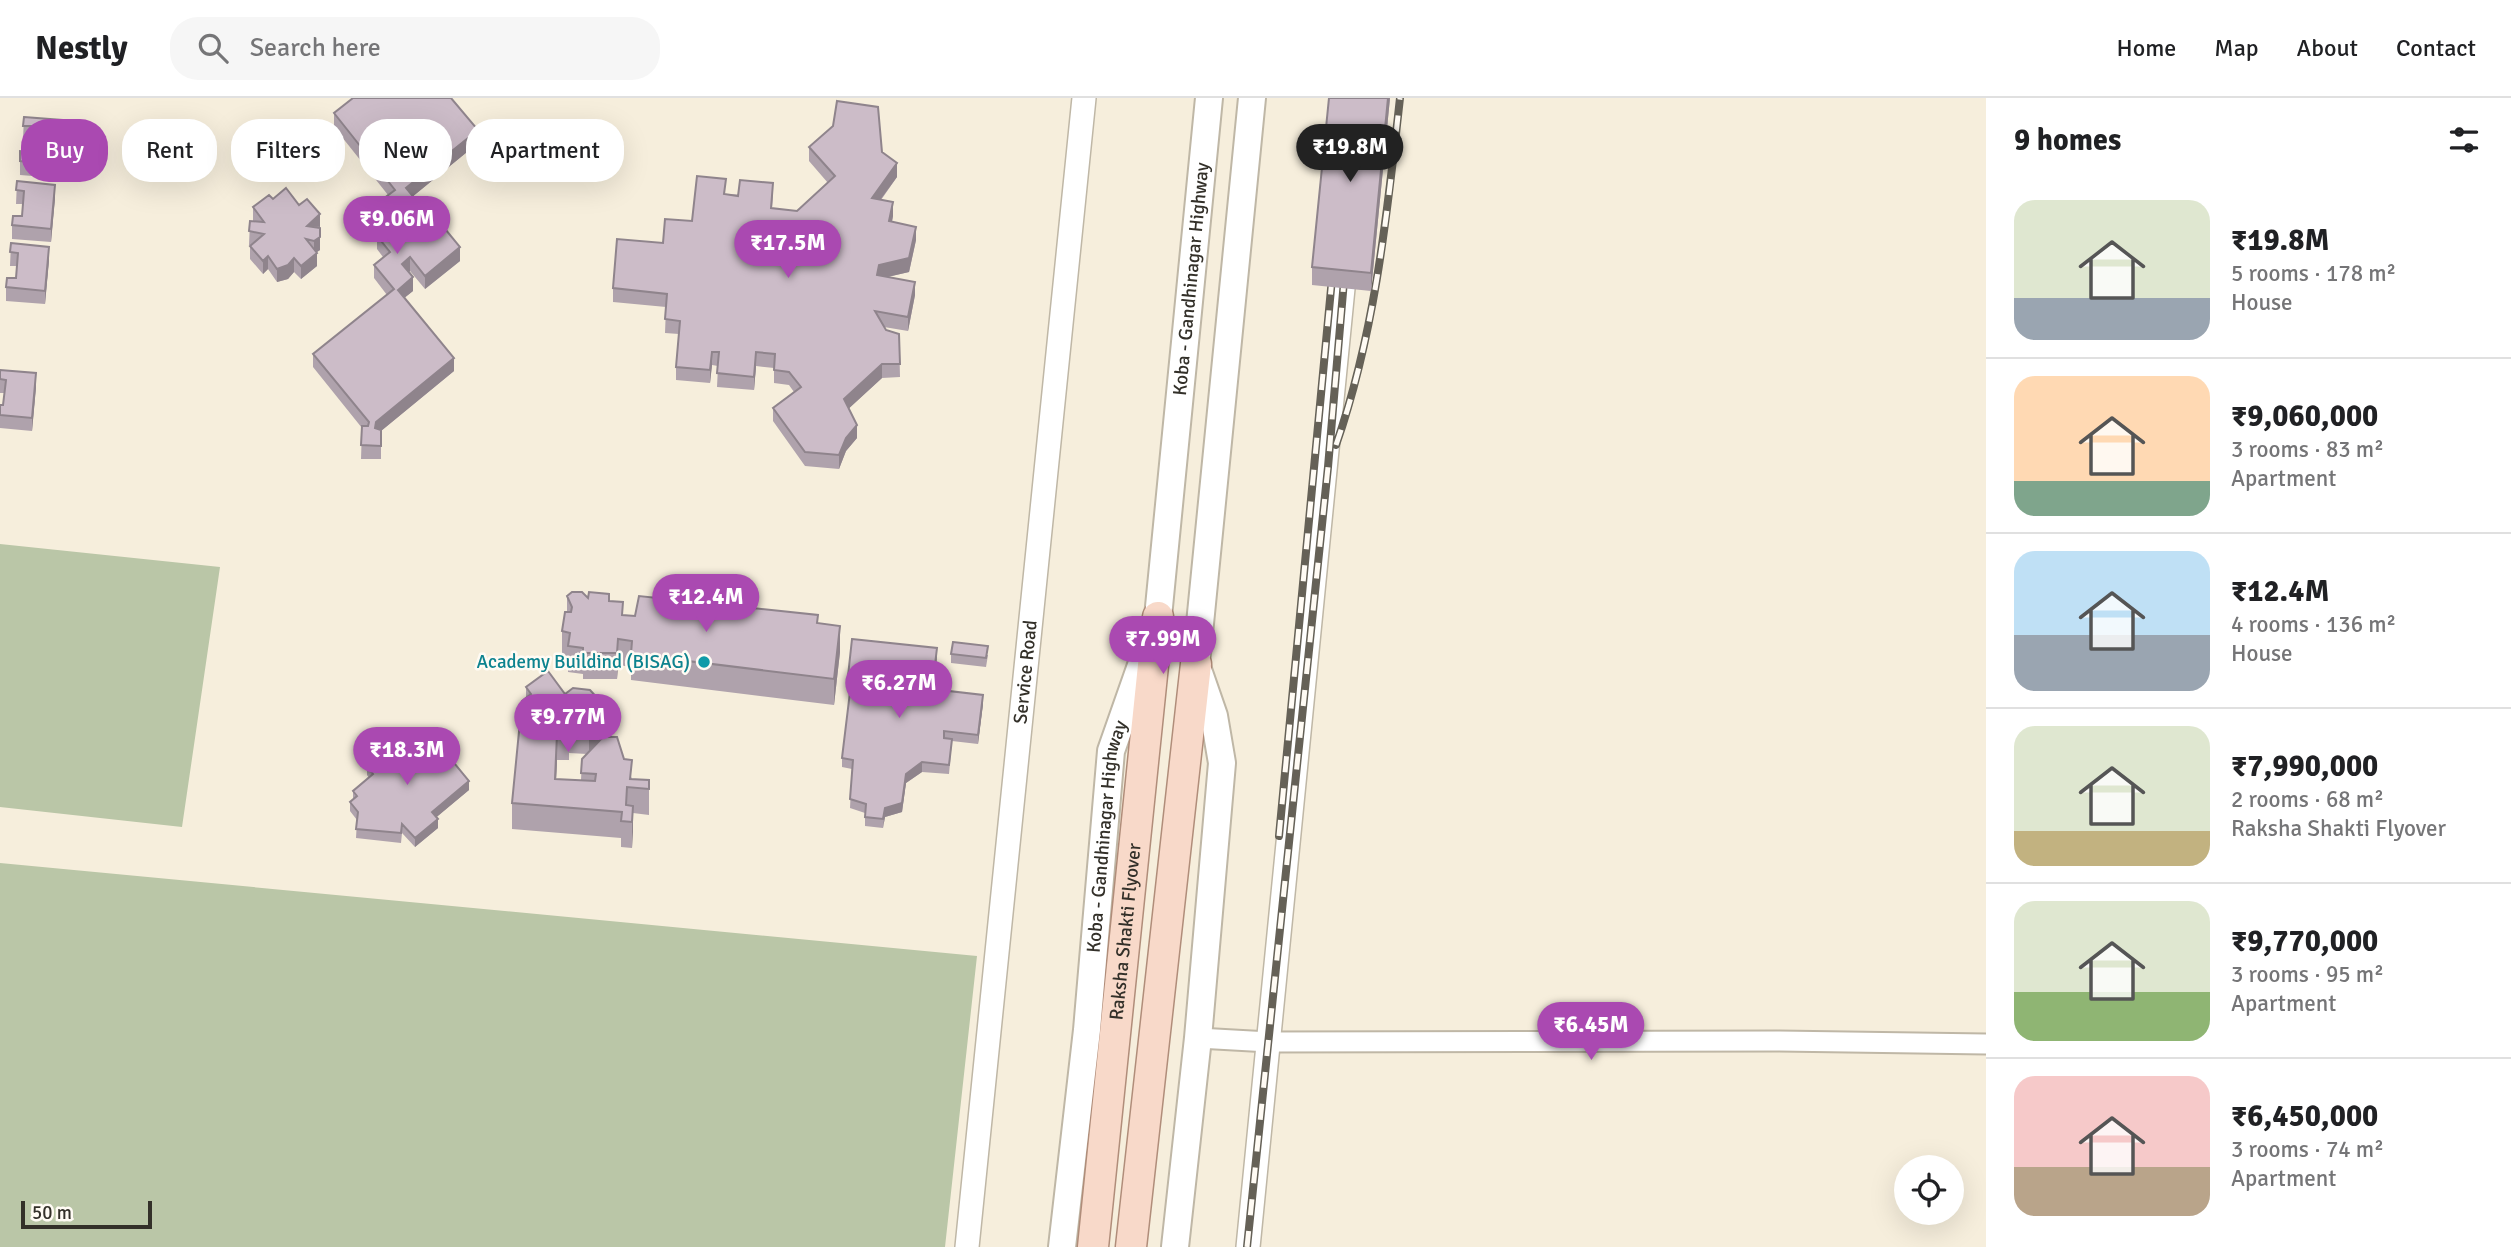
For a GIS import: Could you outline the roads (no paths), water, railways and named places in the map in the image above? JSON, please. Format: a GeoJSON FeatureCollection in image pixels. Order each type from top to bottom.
{"type":"FeatureCollection","features":[{"type":"Feature","properties":{"kind":"main road","name":"Koba - Gandhinagar Highway"},"geometry":{"type":"LineString","coordinates":[[1062,1247],[1087,1030],[1111,751],[1158,617],[1209,98]]}},
{"type":"Feature","properties":{"kind":"main road"},"geometry":{"type":"LineString","coordinates":[[1175,1247],[1198,1038],[1222,763],[1214,716],[1196,664],[1252,98]]}},
{"type":"Feature","properties":{"kind":"main road","name":"Raksha Shakti Flyover"},"geometry":{"type":"LineString","coordinates":[[1093,1247],[1158,617]]}},
{"type":"Feature","properties":{"kind":"main road","name":"Raksha Shakti Flyover"},"geometry":{"type":"LineString","coordinates":[[1131,1247],[1182,763],[1196,664]]}},
{"type":"Feature","properties":{"kind":"street","name":"Service Road"},"geometry":{"type":"LineString","coordinates":[[967,1247],[1084,98]]}},
{"type":"Feature","properties":{"kind":"street"},"geometry":{"type":"LineString","coordinates":[[1248,1247],[1348,236]]}},
{"type":"Feature","properties":{"kind":"street"},"geometry":{"type":"LineString","coordinates":[[1198,1038],[1269,1042],[1779,1041],[1986,1045]]}},
{"type":"Feature","properties":{"kind":"railway"},"geometry":{"type":"LineString","coordinates":[[1336,445],[1361,360],[1370,317],[1400,98]]}},
{"type":"Feature","properties":{"kind":"railway"},"geometry":{"type":"LineString","coordinates":[[1279,836],[1333,268]]}},
{"type":"Feature","properties":{"kind":"railway"},"geometry":{"type":"LineString","coordinates":[[1247,1247],[1328,467],[1345,269]]}},
{"type":"Feature","properties":{"kind":"place","name":"Academy Buildind (BISAG)"},"geometry":{"type":"Point","coordinates":[704,662]}}]}
